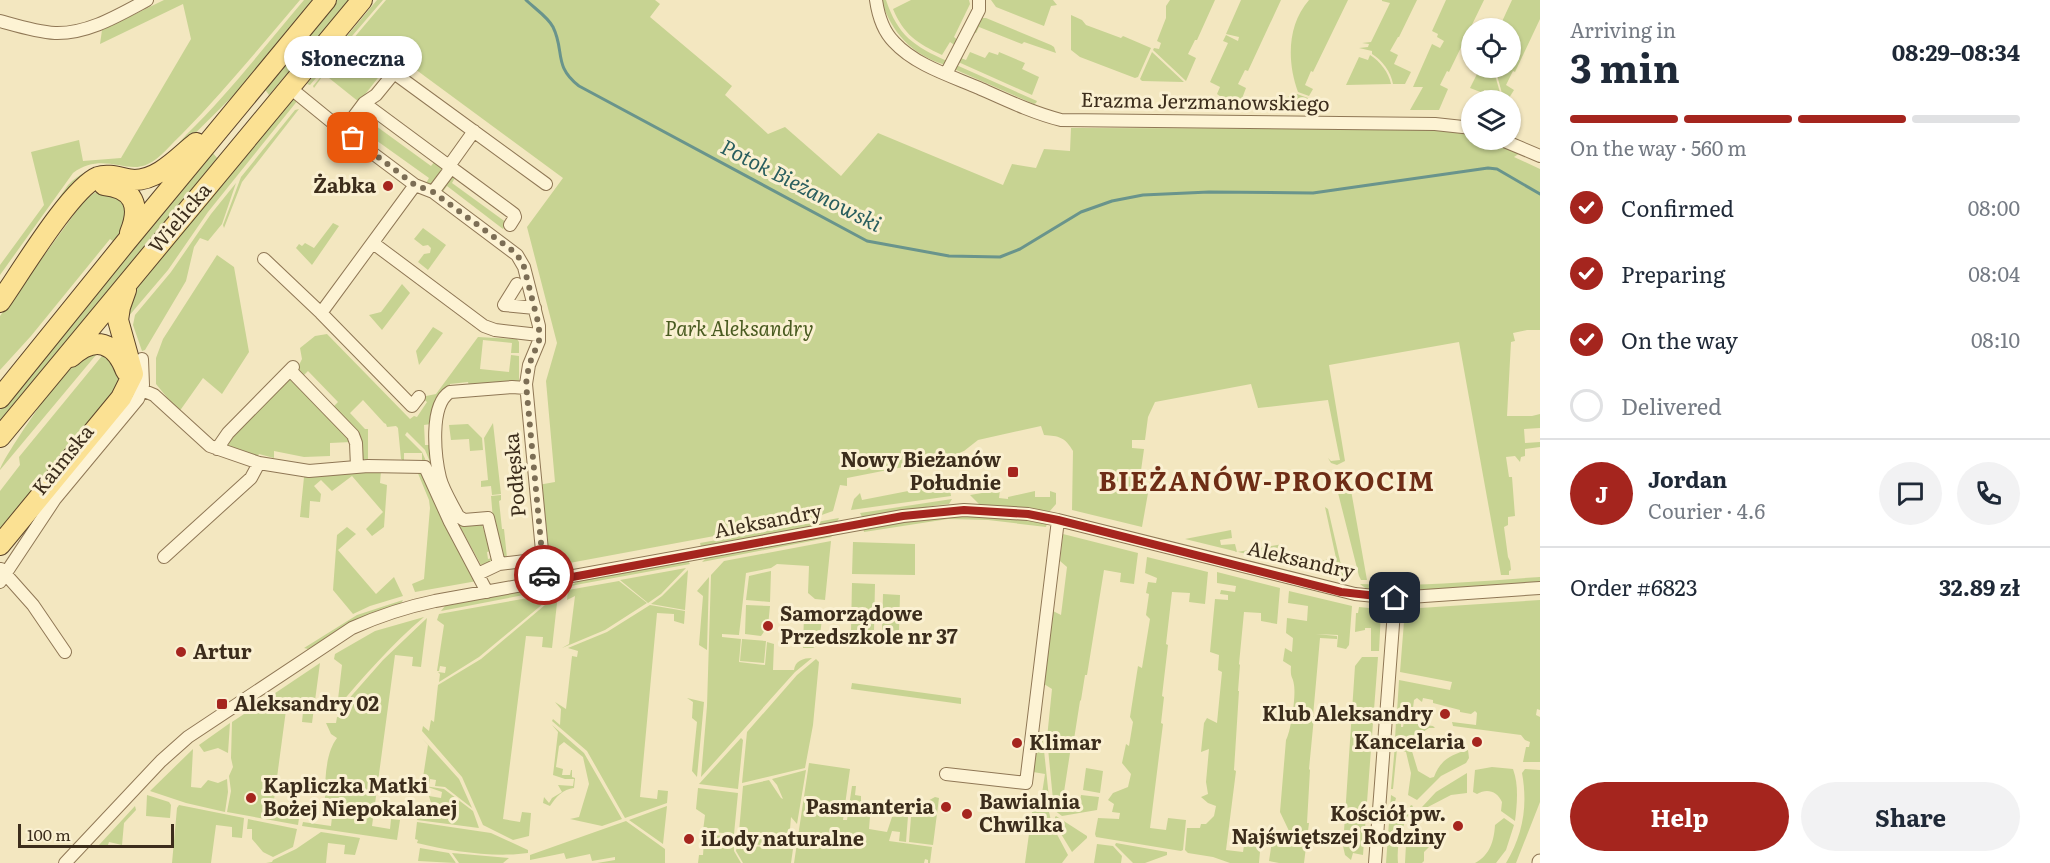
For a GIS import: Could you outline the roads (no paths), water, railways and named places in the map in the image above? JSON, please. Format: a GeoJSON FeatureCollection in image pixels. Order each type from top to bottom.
{"type":"FeatureCollection","features":[{"type":"Feature","properties":{"kind":"main road","name":"Wielicka"},"geometry":{"type":"LineString","coordinates":[[0,399],[326,0]]}},
{"type":"Feature","properties":{"kind":"main road","name":"Wielicka"},"geometry":{"type":"LineString","coordinates":[[0,437],[362,0]]}},
{"type":"Feature","properties":{"kind":"main road"},"geometry":{"type":"LineString","coordinates":[[0,302],[74,197],[89,184],[103,176],[138,180],[157,174],[230,116]]}},
{"type":"Feature","properties":{"kind":"main road"},"geometry":{"type":"LineString","coordinates":[[89,184],[118,188],[129,194],[134,202],[135,219],[126,242]]}},
{"type":"Feature","properties":{"kind":"main road"},"geometry":{"type":"LineString","coordinates":[[134,274],[122,299],[118,316],[132,369],[134,389]]}},
{"type":"Feature","properties":{"kind":"main road"},"geometry":{"type":"LineString","coordinates":[[56,370],[81,349],[101,344],[115,351],[134,389]]}},
{"type":"Feature","properties":{"kind":"main road"},"geometry":{"type":"LineString","coordinates":[[0,545],[121,398],[134,389]]}},
{"type":"Feature","properties":{"kind":"street"},"geometry":{"type":"LineString","coordinates":[[0,21],[44,32],[66,33],[114,17],[147,0]]}},
{"type":"Feature","properties":{"kind":"street","name":"Erazma Jerzmanowskiego"},"geometry":{"type":"LineString","coordinates":[[876,0],[881,20],[893,42],[914,57],[946,74],[1037,113],[1061,120],[1436,124],[1461,127]]}},
{"type":"Feature","properties":{"kind":"street"},"geometry":{"type":"LineString","coordinates":[[946,74],[979,10],[979,0]]}},
{"type":"Feature","properties":{"kind":"street"},"geometry":{"type":"LineString","coordinates":[[343,131],[364,103],[376,95],[394,73],[546,184]]}},
{"type":"Feature","properties":{"kind":"street","name":"Podłęska"},"geometry":{"type":"LineString","coordinates":[[289,87],[415,185],[433,192],[517,255],[524,267],[539,334],[529,365],[526,388],[545,582]]}},
{"type":"Feature","properties":{"kind":"street"},"geometry":{"type":"LineString","coordinates":[[364,103],[514,214],[515,218],[510,225]]}},
{"type":"Feature","properties":{"kind":"street"},"geometry":{"type":"LineString","coordinates":[[433,192],[474,131]]}},
{"type":"Feature","properties":{"kind":"street"},"geometry":{"type":"LineString","coordinates":[[1521,148],[1540,156]]}},
{"type":"Feature","properties":{"kind":"street"},"geometry":{"type":"LineString","coordinates":[[321,313],[415,185]]}},
{"type":"Feature","properties":{"kind":"street"},"geometry":{"type":"LineString","coordinates":[[373,243],[484,326],[495,330],[539,334]]}},
{"type":"Feature","properties":{"kind":"street"},"geometry":{"type":"LineString","coordinates":[[264,259],[412,405],[419,397]]}},
{"type":"Feature","properties":{"kind":"street"},"geometry":{"type":"LineString","coordinates":[[517,284],[504,305],[535,308]]}},
{"type":"Feature","properties":{"kind":"street"},"geometry":{"type":"LineString","coordinates":[[142,359],[144,373],[134,389],[154,395],[210,446],[217,449],[259,463],[297,470],[425,467],[487,592]]}},
{"type":"Feature","properties":{"kind":"street"},"geometry":{"type":"LineString","coordinates":[[217,449],[228,433],[291,369],[353,435],[356,444],[357,467]]}},
{"type":"Feature","properties":{"kind":"street","name":"Podłęska"},"geometry":{"type":"LineString","coordinates":[[499,564],[488,518],[464,520],[458,516],[440,479],[435,426],[441,403],[450,392],[526,388]]}},
{"type":"Feature","properties":{"kind":"street","name":"Kaimska"},"geometry":{"type":"LineString","coordinates":[[2,574],[55,499],[138,399],[134,389]]}},
{"type":"Feature","properties":{"kind":"street"},"geometry":{"type":"LineString","coordinates":[[164,557],[251,478],[259,463]]}},
{"type":"Feature","properties":{"kind":"street","name":"Aleksandry"},"geometry":{"type":"LineString","coordinates":[[65,863],[161,761],[188,737],[352,628],[380,615],[410,606],[903,516],[964,510],[1028,514],[1058,520],[1341,592],[1395,598],[1540,588]]}},
{"type":"Feature","properties":{"kind":"street"},"geometry":{"type":"LineString","coordinates":[[946,774],[1026,783],[1058,520]]}},
{"type":"Feature","properties":{"kind":"street"},"geometry":{"type":"LineString","coordinates":[[478,574],[499,564],[542,559]]}},
{"type":"Feature","properties":{"kind":"street"},"geometry":{"type":"LineString","coordinates":[[2,574],[33,605],[65,652]]}},
{"type":"Feature","properties":{"kind":"street"},"geometry":{"type":"LineString","coordinates":[[1375,863],[1395,598]]}},
{"type":"Feature","properties":{"kind":"waterway","name":"Potok Bieżanowski"},"geometry":{"type":"LineString","coordinates":[[526,0],[551,23],[566,72],[579,86],[867,241],[949,256],[1000,257],[1020,249],[1081,212],[1112,201],[1143,195],[1209,192],[1313,193],[1488,168],[1497,169],[1540,194]]}},
{"type":"Feature","properties":{"kind":"place","name":"Słoneczna"},"geometry":{"type":"Point","coordinates":[353,138]}},
{"type":"Feature","properties":{"kind":"place","name":"Żabka"},"geometry":{"type":"Point","coordinates":[388,186]}},
{"type":"Feature","properties":{"kind":"place","name":"Nowy Bieżanów Południe"},"geometry":{"type":"Point","coordinates":[1013,472]}},
{"type":"Feature","properties":{"kind":"place","name":"Samorządowe Przedszkole nr 37"},"geometry":{"type":"Point","coordinates":[768,626]}},
{"type":"Feature","properties":{"kind":"place","name":"Artur"},"geometry":{"type":"Point","coordinates":[181,652]}},
{"type":"Feature","properties":{"kind":"place","name":"Aleksandry 02"},"geometry":{"type":"Point","coordinates":[222,704]}},
{"type":"Feature","properties":{"kind":"place","name":"Klub Aleksandry"},"geometry":{"type":"Point","coordinates":[1445,714]}},
{"type":"Feature","properties":{"kind":"place","name":"Kancelaria"},"geometry":{"type":"Point","coordinates":[1477,742]}},
{"type":"Feature","properties":{"kind":"place","name":"Klimar"},"geometry":{"type":"Point","coordinates":[1017,743]}},
{"type":"Feature","properties":{"kind":"place","name":"Kapliczka Matki Bożej Niepokalanej"},"geometry":{"type":"Point","coordinates":[251,798]}},
{"type":"Feature","properties":{"kind":"place","name":"Pasmanteria"},"geometry":{"type":"Point","coordinates":[946,807]}},
{"type":"Feature","properties":{"kind":"place","name":"Bawialnia Chwilka"},"geometry":{"type":"Point","coordinates":[967,814]}},
{"type":"Feature","properties":{"kind":"place","name":"Kościół pw. Najświętszej Rodziny"},"geometry":{"type":"Point","coordinates":[1458,826]}},
{"type":"Feature","properties":{"kind":"place","name":"iLody naturalne"},"geometry":{"type":"Point","coordinates":[689,839]}},
{"type":"Feature","properties":{"kind":"district","name":"BIEŻANÓW-PROKOCIM"},"geometry":{"type":"Point","coordinates":[1267,482]}},
{"type":"Feature","properties":{"kind":"park label","name":"Park Aleksandry"},"geometry":{"type":"Point","coordinates":[739,329]}}]}
